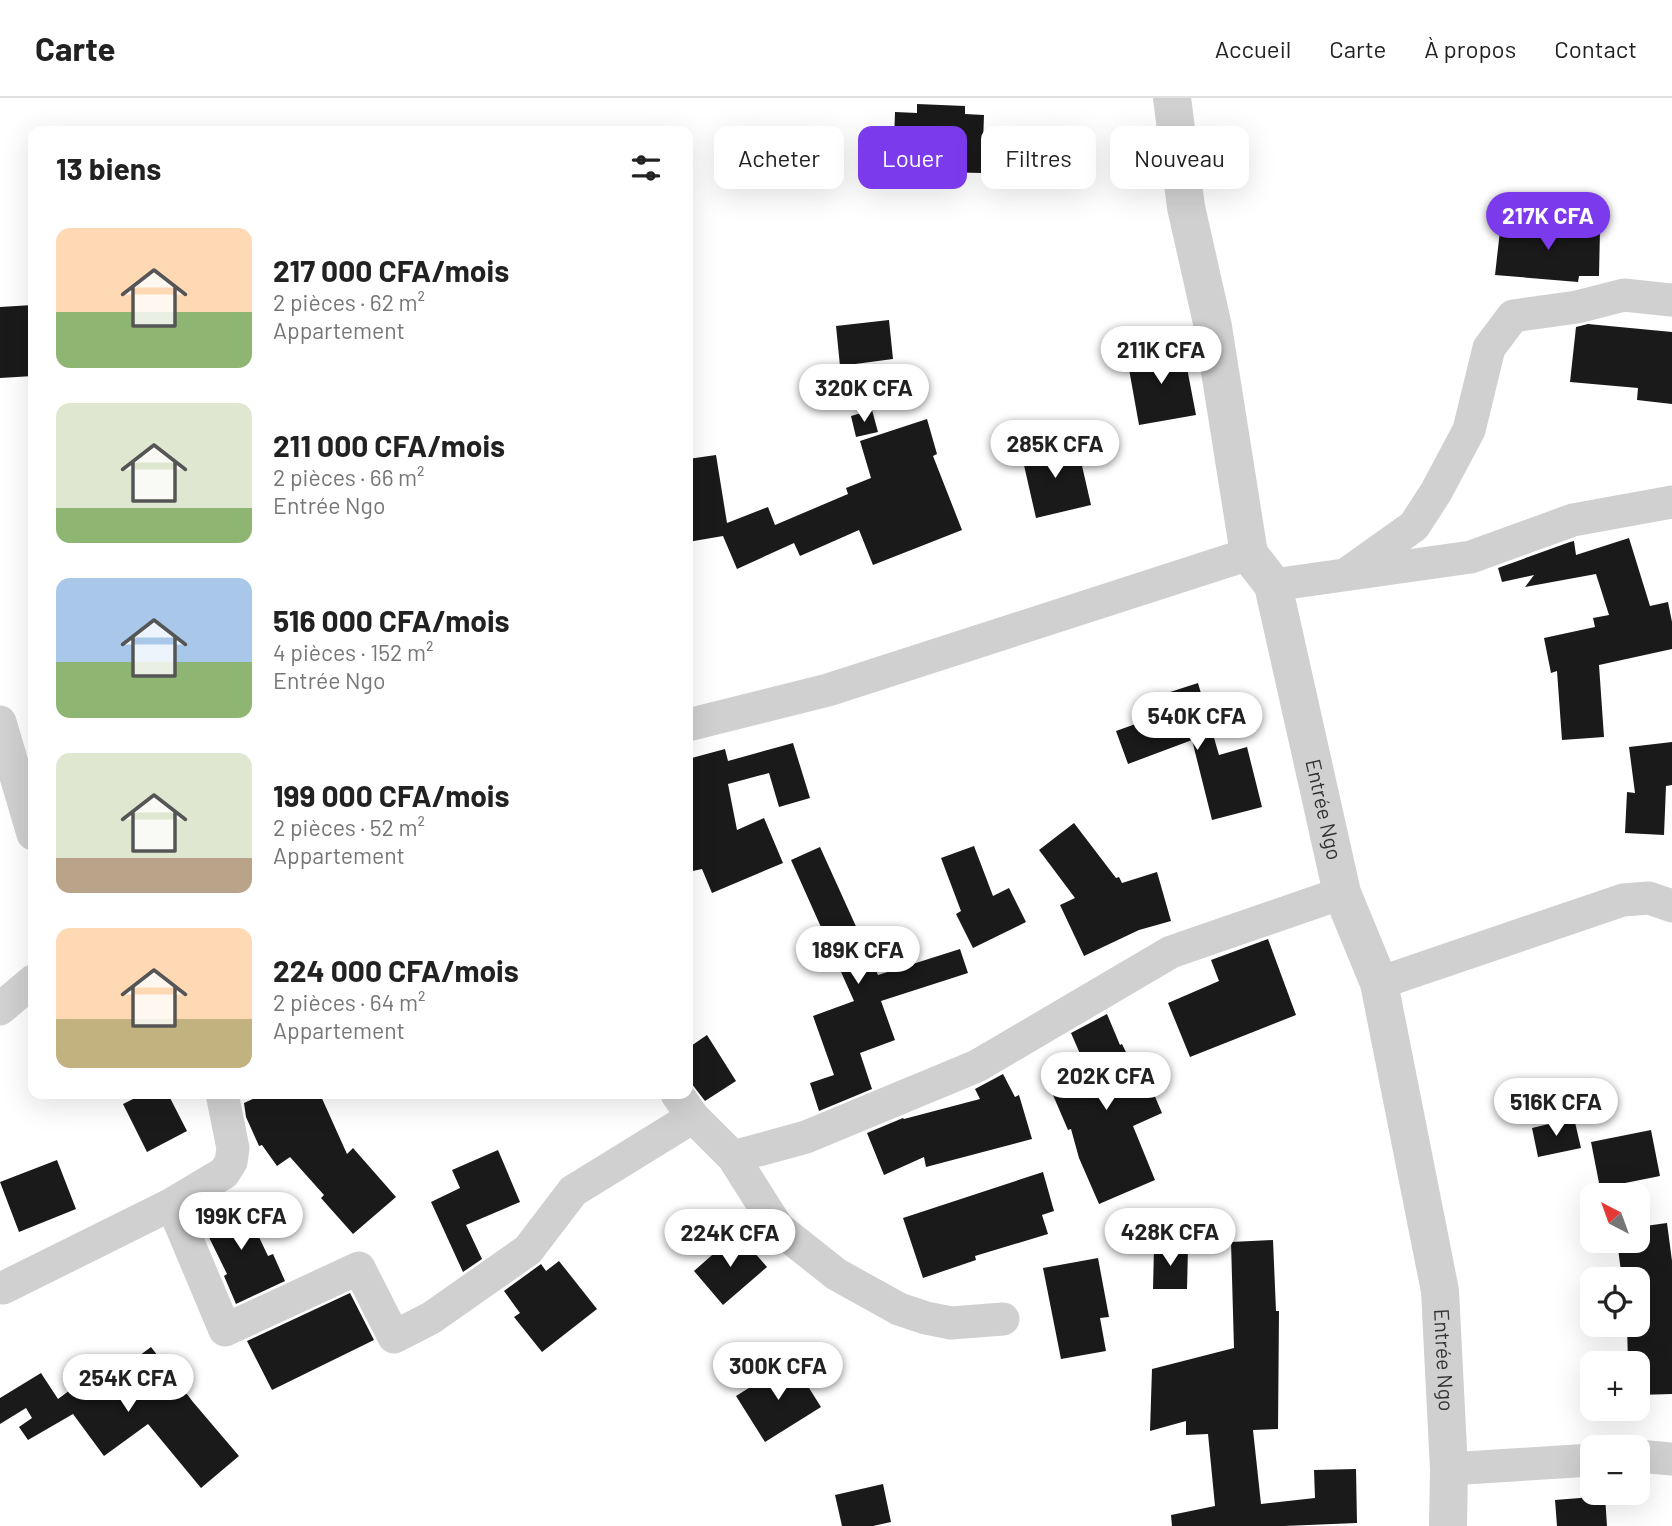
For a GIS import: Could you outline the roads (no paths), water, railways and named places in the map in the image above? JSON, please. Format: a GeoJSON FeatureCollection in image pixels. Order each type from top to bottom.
{"type":"FeatureCollection","features":[{"type":"Feature","properties":{"kind":"street","name":"Entrée Ngo"},"geometry":{"type":"LineString","coordinates":[[1172,98],[1186,207],[1213,327],[1249,554],[1273,585],[1342,893],[1379,983],[1440,1291],[1449,1469],[1448,1526]]}},
{"type":"Feature","properties":{"kind":"street"},"geometry":{"type":"LineString","coordinates":[[1348,573],[1414,526],[1429,503],[1469,430],[1489,348],[1513,316],[1577,307],[1624,295],[1671,300]]}},
{"type":"Feature","properties":{"kind":"street"},"geometry":{"type":"LineString","coordinates":[[1273,585],[1471,557],[1573,520],[1672,502]]}},
{"type":"Feature","properties":{"kind":"street"},"geometry":{"type":"LineString","coordinates":[[693,724],[828,690],[1249,554]]}},
{"type":"Feature","properties":{"kind":"street"},"geometry":{"type":"LineString","coordinates":[[0,722],[28,817]]}},
{"type":"Feature","properties":{"kind":"street"},"geometry":{"type":"LineString","coordinates":[[733,1157],[806,1137],[977,1066],[1171,952],[1342,893]]}},
{"type":"Feature","properties":{"kind":"street"},"geometry":{"type":"LineString","coordinates":[[1379,983],[1623,900],[1649,898],[1672,906]]}},
{"type":"Feature","properties":{"kind":"street"},"geometry":{"type":"LineString","coordinates":[[0,1009],[28,985]]}},
{"type":"Feature","properties":{"kind":"street"},"geometry":{"type":"LineString","coordinates":[[4,1288],[173,1204],[224,1173],[233,1149],[223,1099]]}},
{"type":"Feature","properties":{"kind":"street"},"geometry":{"type":"LineString","coordinates":[[173,1204],[225,1330],[359,1268],[394,1337],[431,1318],[528,1250],[573,1191],[685,1105],[733,1157],[778,1228],[836,1274],[899,1309],[926,1318],[951,1323],[1003,1320]]}},
{"type":"Feature","properties":{"kind":"street"},"geometry":{"type":"LineString","coordinates":[[1650,1457],[1672,1459]]}},
{"type":"Feature","properties":{"kind":"street"},"geometry":{"type":"LineString","coordinates":[[1449,1469],[1580,1461]]}}]}
